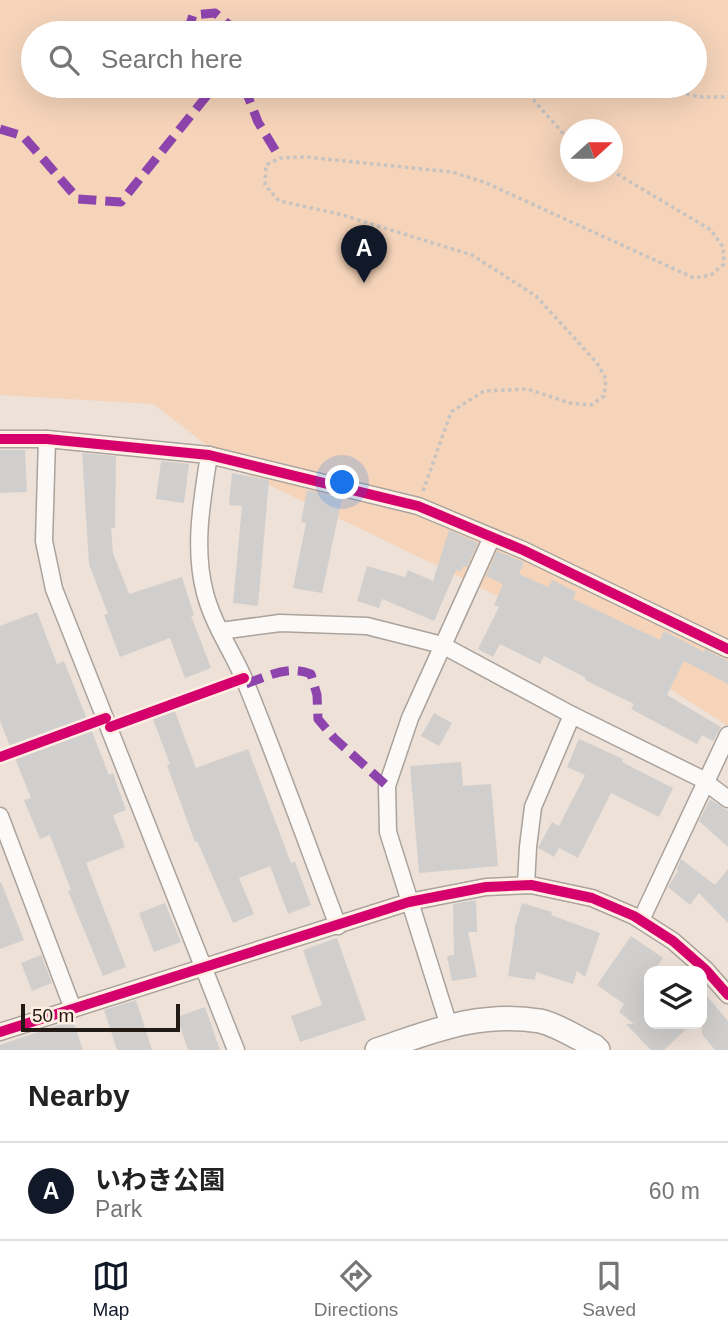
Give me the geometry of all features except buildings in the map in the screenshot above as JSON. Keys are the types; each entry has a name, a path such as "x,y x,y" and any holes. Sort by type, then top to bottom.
{"street":[{"path":"0,439 47,439 209,455 418,506 523,550 728,649"},
{"path":"47,439 44,541 54,589 236,1050"},
{"path":"209,455 202,503 200,553 205,593 220,631 244,678 338,926"},
{"path":"449,1026 388,832 387,786 410,718 492,537"},
{"path":"220,631 281,623 367,626 442,645 572,715 706,782 728,799"},
{"path":"527,885 533,807 572,715"},
{"path":"641,920 728,735"},
{"path":"0,816 73,1009"},
{"path":"0,1031 410,902 486,887 527,885 592,898 641,920 673,941 706,970 728,995"},
{"path":"377,1050 449,1026 490,1017 542,1022 594,1045 598,1050"}],"path":[{"path":"707,97 728,97"},
{"path":"534,98 560,130"},
{"path":"418,506 451,412 484,391 527,388 570,403 591,405 604,396 606,379 597,363 536,296 472,255 339,214 279,201 265,184 266,165 280,158 306,157 452,172 484,182 694,278 711,275 724,264 723,247 711,230 623,178"}],"shaded area":[{"path":"0,0 728,0 728,726 631,664 442,568 240,471 153,404 0,395"}],"marked path":[{"path":"191,21 193,15 215,13 224,21"},
{"path":"0,129 23,136 78,199 121,202 205,98"},
{"path":"249,98 258,122 280,158"},
{"path":"246,684 286,671 311,674 317,695 318,719 334,738 387,786"}],"cycle path":[{"path":"0,439 47,439 209,455 418,506 523,550 728,649"},
{"path":"110,727 244,678"},
{"path":"0,757 106,718"},
{"path":"0,1032 409,902 486,887 531,885 592,898 634,916 673,941 706,970 728,995"}],"place":[{"name":"いわき公園","path":"364,283"}]}
